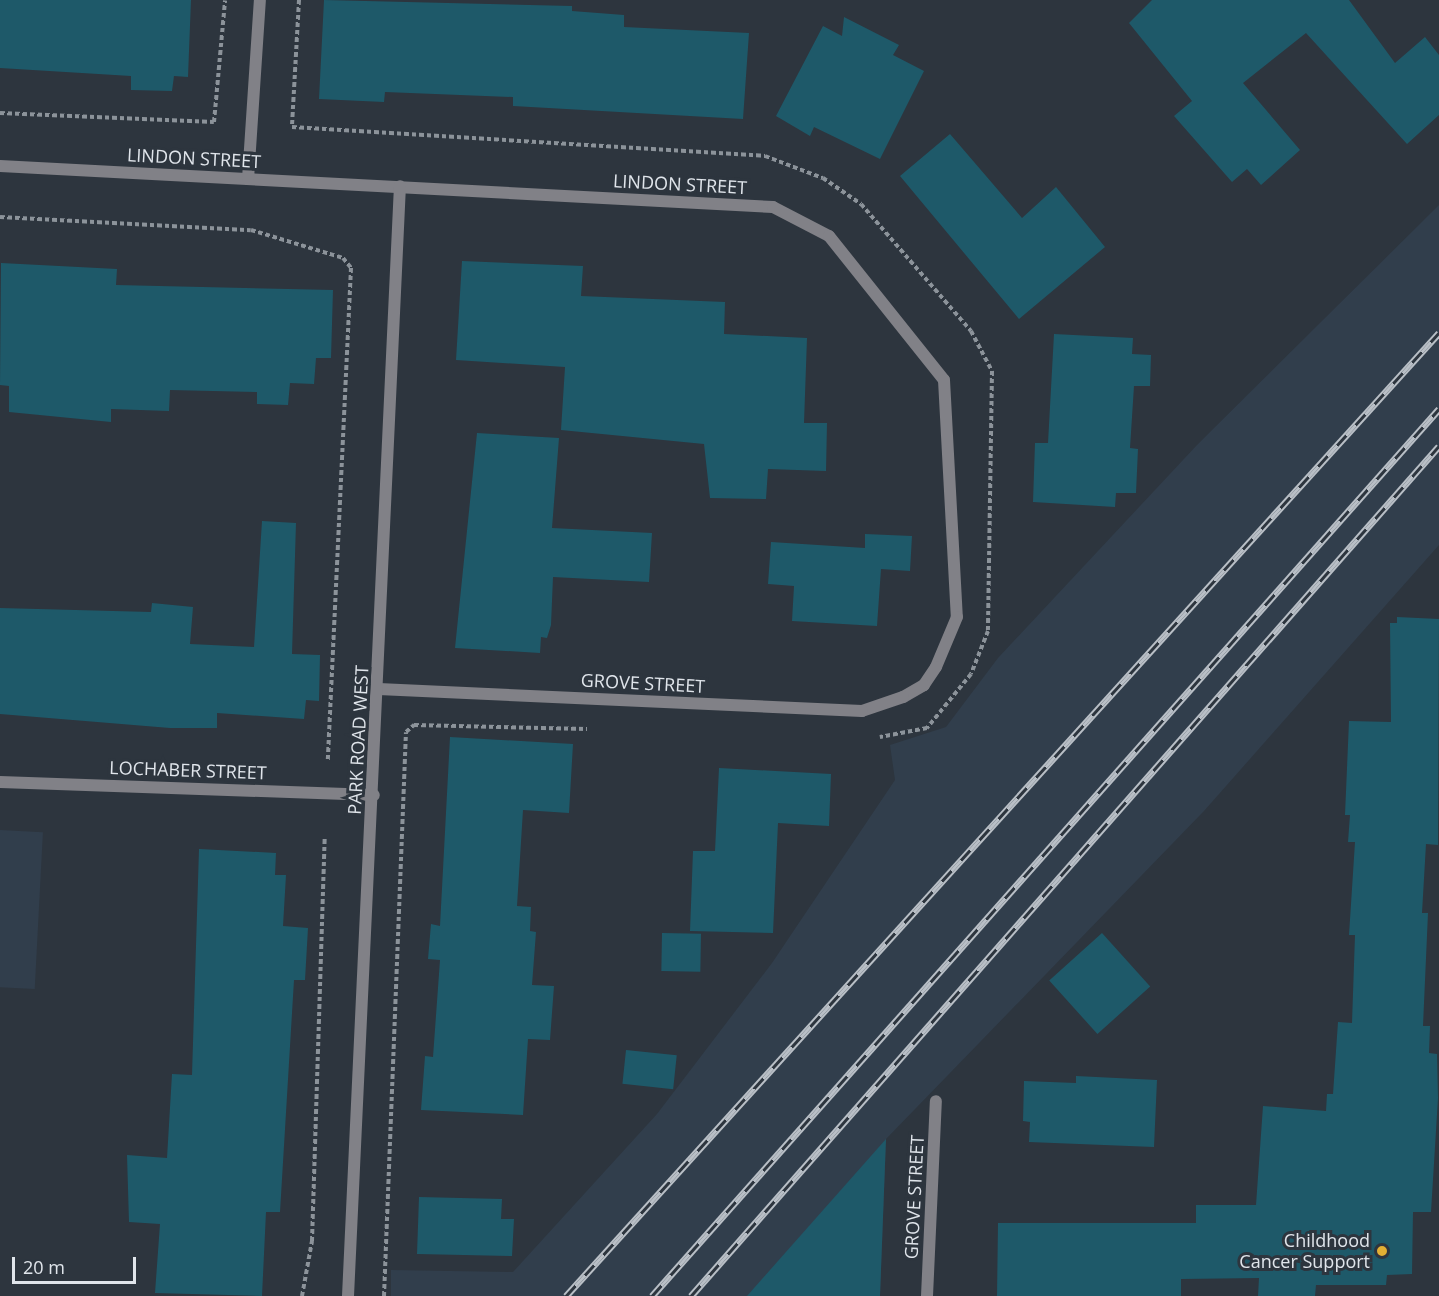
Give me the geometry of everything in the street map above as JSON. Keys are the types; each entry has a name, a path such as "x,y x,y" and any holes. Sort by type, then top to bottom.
{"street":[{"path":"248,179 260,0"},
{"name":"LINDON STREET","path":"0,166 773,207 829,236 944,380 957,617 936,667 924,685 903,698"},
{"name":"PARK ROAD WEST","path":"348,1296 379,689 400,186"},
{"name":"GROVE STREET","path":"379,689 862,711 903,698"},
{"name":"LOCHABER STREET","path":"0,782 374,795"},
{"name":"GROVE STREET","path":"927,1296 936,1101"}],"path":[{"path":"0,113 214,122 225,0"},
{"path":"299,0 292,127 765,156 823,178 861,204 971,331 992,371 988,631 971,674 927,728 871,737"},
{"path":"0,217 251,230 343,258 351,268 328,761"},
{"path":"384,1296 406,732 414,725 601,730"},
{"path":"302,1296 312,1241 325,836"}],"shaded area":[{"path":"1439,205 1439,545 1204,811 886,1139 880,1296 391,1296 391,1270 513,1272 657,1114 772,963 895,780 890,745 946,727 998,658 1197,445"},
{"path":"0,830 43,832 35,989 0,987"}],"building":[{"path":"0,0 191,0 188,77 174,76 172,91 131,90 131,76 0,68"},
{"path":"324,0 572,6 572,11 624,15 624,27 749,33 743,119 513,106 513,97 385,92 384,102 319,99"},
{"path":"1152,0 1349,0 1395,63 1425,37 1439,55 1439,115 1407,144 1306,33 1243,83 1300,150 1261,185 1247,169 1232,182 1174,116 1192,101 1129,23"},
{"path":"844,17 899,45 893,55 924,71 880,159 814,127 810,136 776,116 823,26 842,36"},
{"path":"950,134 1022,218 1056,187 1105,247 1019,319 900,176"},
{"path":"462,261 583,266 581,296 725,302 724,334 807,338 804,423 827,423 826,471 768,469 766,499 710,498 704,444 561,430 565,367 456,360"},
{"path":"1,263 117,269 116,285 333,290 331,358 316,358 314,384 290,383 288,405 257,404 257,392 170,390 169,411 111,409 111,422 9,412 9,386 0,385"},
{"path":"1054,334 1133,338 1132,354 1151,355 1150,386 1134,386 1130,448 1138,449 1136,493 1116,493 1115,507 1033,502 1035,443 1048,443"},
{"path":"477,433 559,438 552,528 652,533 649,582 553,577 551,625 547,638 541,637 540,653 455,648"},
{"path":"262,521 296,523 292,654 320,655 319,701 306,700 304,719 217,713 217,728 170,728 0,714 0,608 151,612 152,603 193,607 190,644 254,647"},
{"path":"865,534 912,536 910,571 881,569 877,626 792,621 794,586 768,584 771,542 865,548"},
{"path":"1397,617 1439,619 1438,845 1426,844 1422,913 1428,913 1423,1026 1430,1026 1429,1053 1437,1054 1438,1098 1431,1212 1413,1212 1412,1274 1387,1275 1386,1285 1316,1285 1315,1296 1258,1296 1259,1278 1181,1279 1181,1296 997,1296 998,1223 1196,1223 1196,1205 1256,1205 1263,1106 1326,1111 1327,1094 1333,1094 1338,1022 1352,1023 1355,935 1349,935 1355,842 1348,842 1350,815 1345,815 1349,721 1391,722 1390,623 1397,623"},
{"path":"450,737 573,744 569,813 523,810 517,906 531,907 530,931 536,932 532,985 554,986 550,1040 528,1039 523,1115 421,1110 425,1056 433,1057 440,960 428,959 431,924 440,926"},
{"path":"719,768 831,774 829,826 778,823 773,933 690,931 693,851 715,851"},
{"path":"199,849 276,853 275,875 286,875 283,926 308,928 305,980 294,980 280,1212 266,1212 262,1296 155,1293 160,1224 129,1222 127,1155 167,1158 172,1074 192,1075"},
{"path":"662,933 701,934 700,972 661,971"},
{"path":"1102,933 1150,987 1097,1034 1049,981"},
{"path":"626,1050 677,1055 673,1089 622,1084"},
{"path":"1076,1076 1157,1080 1154,1147 1029,1142 1030,1122 1023,1121 1024,1081 1076,1083"},
{"path":"886,1139 880,1296 747,1296"},
{"path":"419,1197 502,1199 501,1219 514,1219 512,1256 417,1254"}],"railway":[{"path":"566,1296 1439,333"},
{"path":"652,1296 1439,409"},
{"path":"691,1296 1439,446"}],"place":[{"name":"Childhood Cancer Support","path":"1382,1251"}]}
